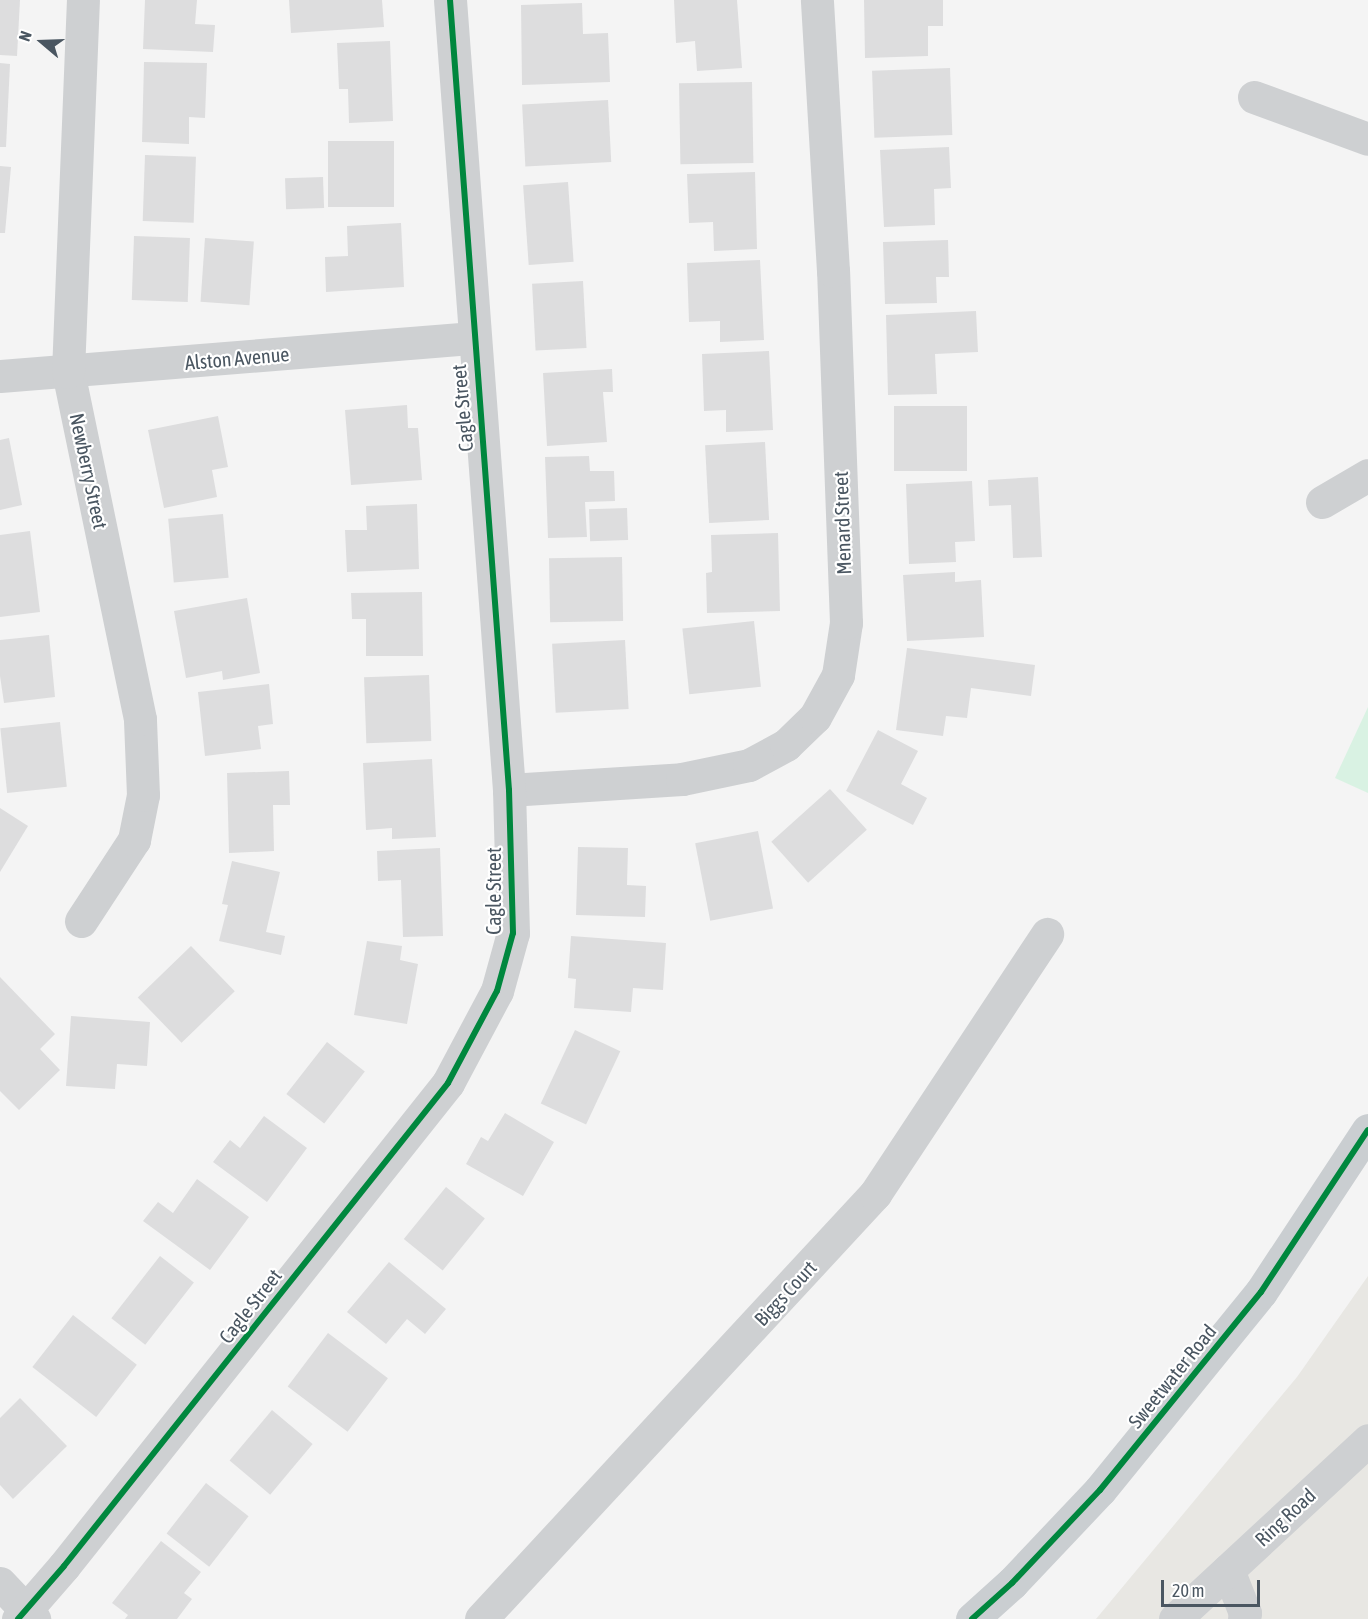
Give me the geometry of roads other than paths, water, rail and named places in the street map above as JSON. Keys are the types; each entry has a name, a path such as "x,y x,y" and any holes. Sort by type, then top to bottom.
{"main road":[{"name":"Sweetwater Road","path":"972,1619 1012,1583 1100,1490 1210,1355 1261,1292 1368,1130"}],"street":[{"name":"Newberry Street","path":"81,921 134,840 143,795 140,719 68,372 83,0"},
{"name":"Cagle Street","path":"26,1616 448,1083 497,991 513,933 509,790 473,338 450,0"},
{"name":"Menard Street","path":"509,790 682,779 749,765 786,744 815,717 838,675 846,622 833,271 817,0"},
{"path":"1254,96 1368,139"},
{"name":"Alston Avenue","path":"0,376 473,338"},
{"path":"1322,502 1368,476"},
{"name":"Biggs Court","path":"481,1619 875,1194 1047,934"},
{"name":"Ring Road","path":"1175,1619 1368,1440"},
{"path":"1228,1570 1245,1613 1244,1619"},
{"path":"0,1583 26,1616"}]}
